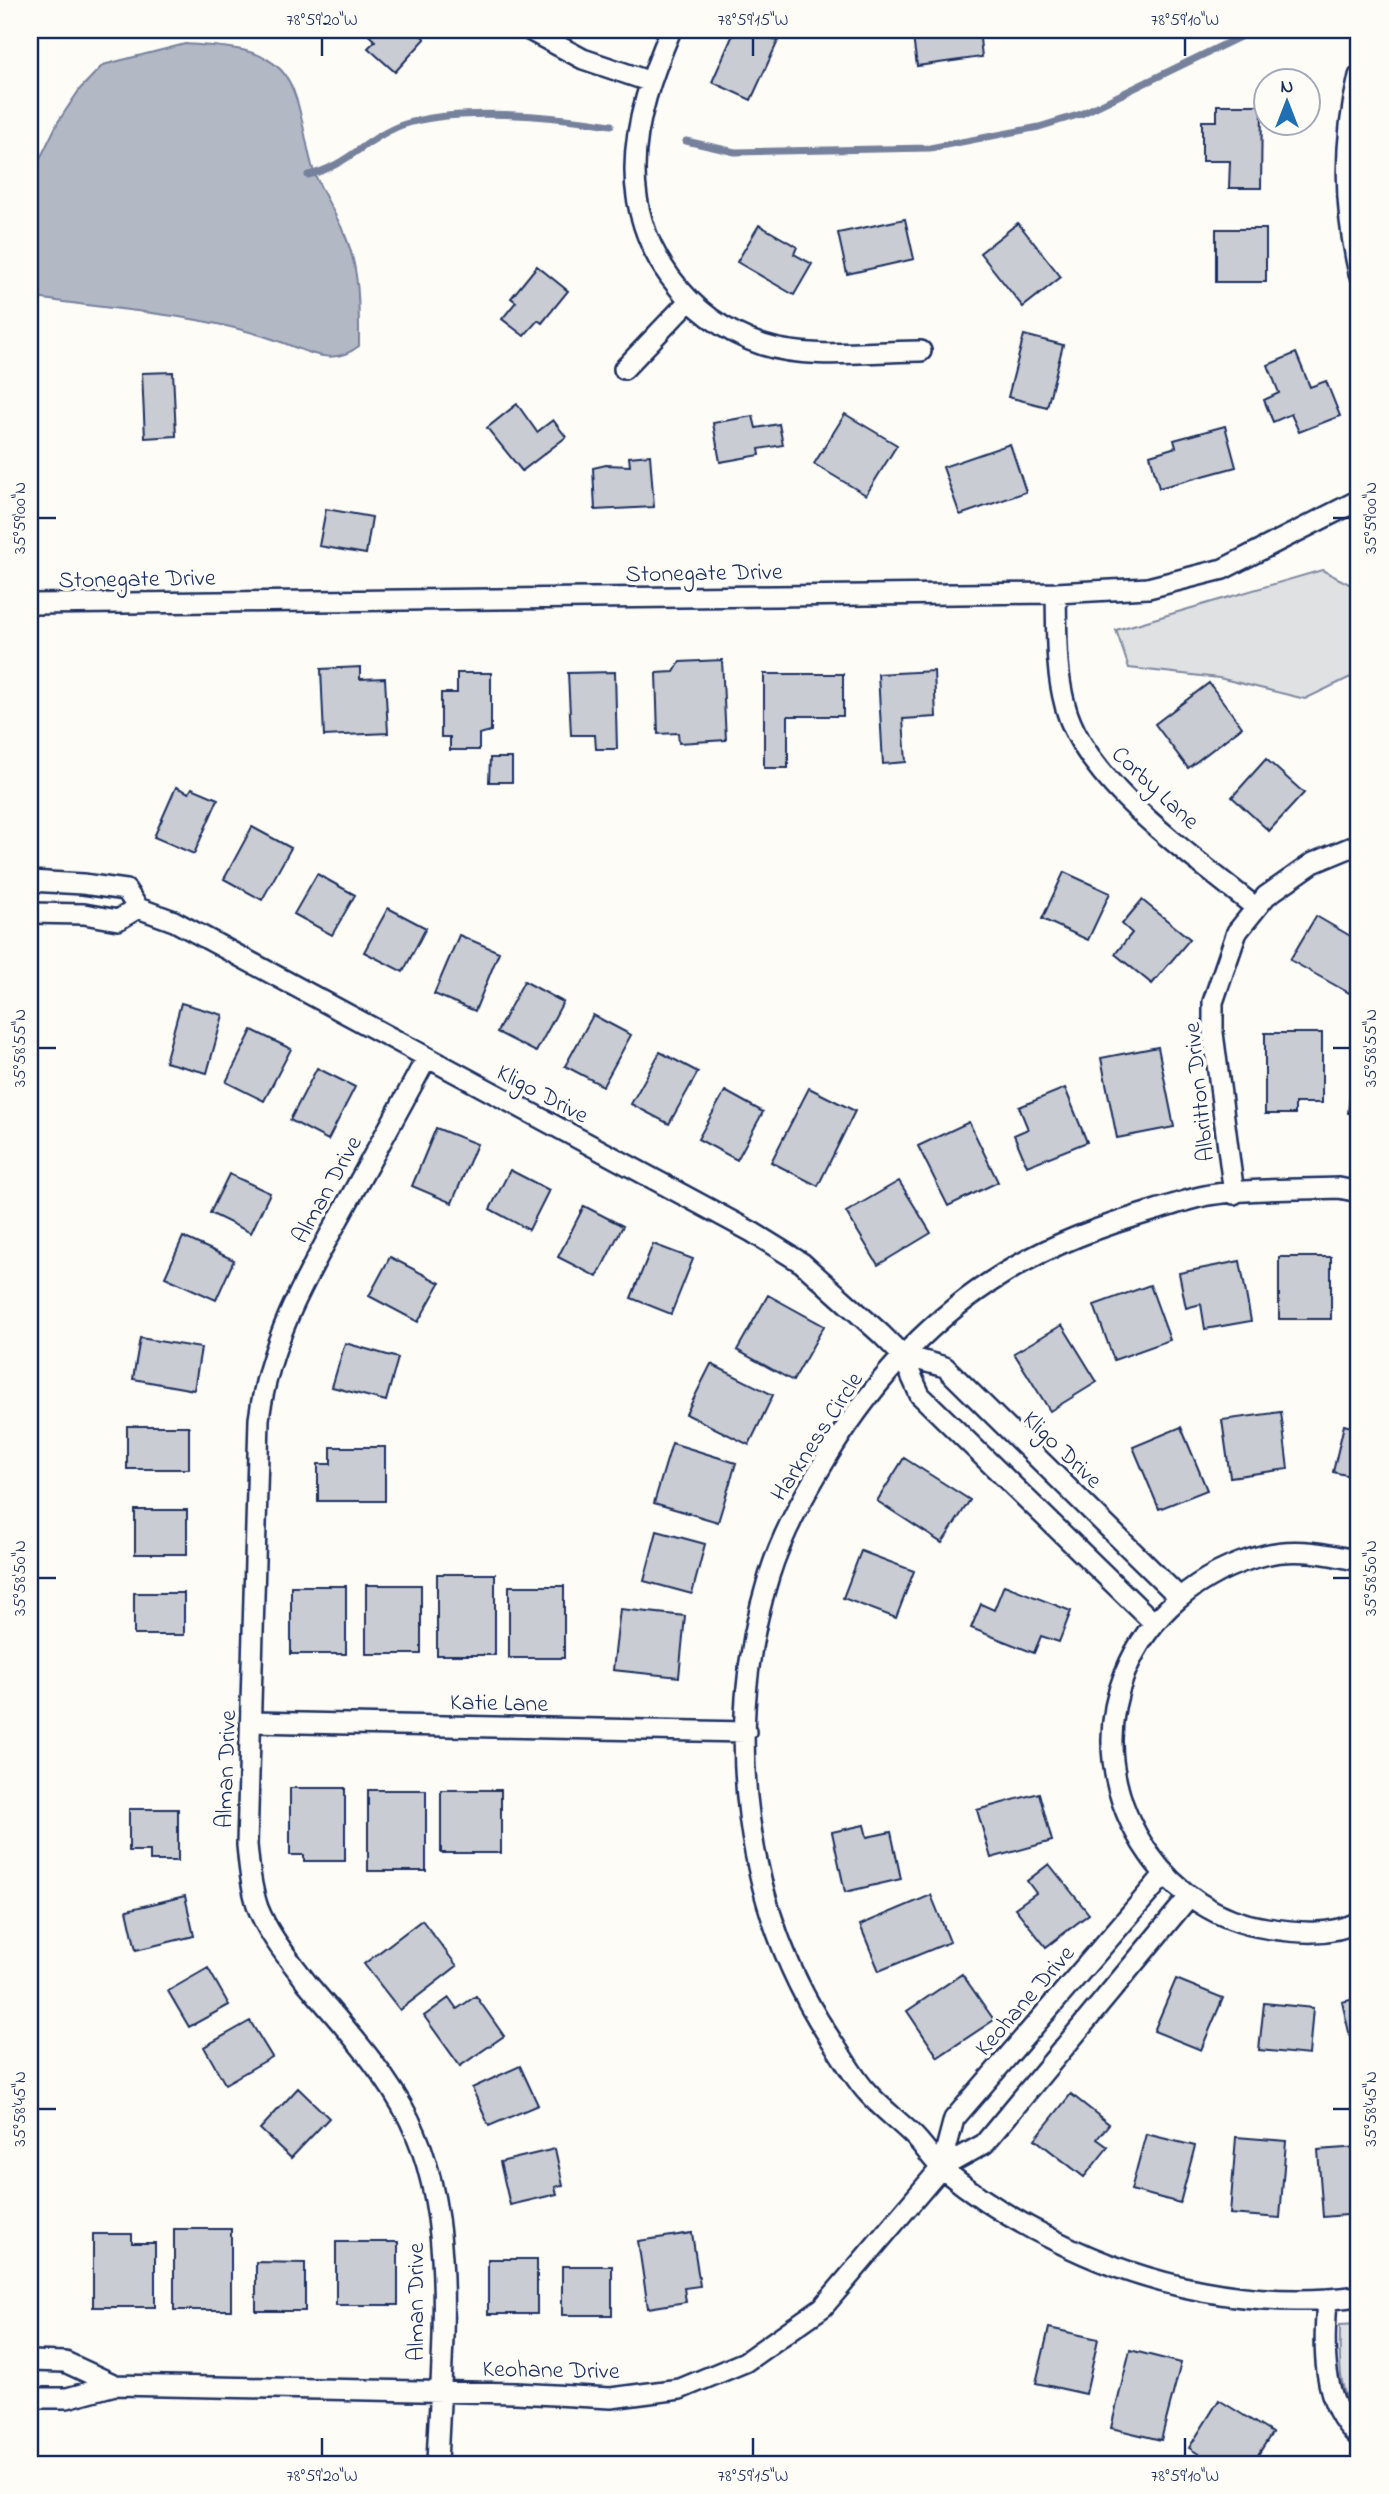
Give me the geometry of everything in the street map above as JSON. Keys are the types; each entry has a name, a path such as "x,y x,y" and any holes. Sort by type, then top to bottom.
{"street":[{"path":"529,30 583,59 651,82"},
{"path":"671,30 651,82 639,128 635,167 637,197 657,256 670,279 689,301 734,333 764,345 796,352 921,351"},
{"path":"1359,76 1348,144 1347,189 1359,273"},
{"path":"624,369 689,301"},
{"name":"Stonegate Drive","path":"30,604 1056,593 1148,587 1223,569 1359,499"},
{"name":"Corby Lane","path":"1056,593 1057,666 1065,707 1085,752 1124,797 1256,908"},
{"name":"Albritton Drive","path":"1234,1194 1213,1033 1213,1002 1237,932 1266,896 1313,863 1359,844"},
{"name":"Kligo Drive","path":"30,881 111,886 126,890 138,908 174,921 426,1059 752,1232 802,1263 902,1355 920,1395 1153,1622"},
{"path":"30,913 84,915 118,920 138,908"},
{"name":"Alman Drive","path":"426,1059 294,1300 273,1351 264,1385 259,1419 247,1845 250,1878 258,1907 270,1934 393,2092 421,2146 434,2187 443,2270 437,2464"},
{"name":"Harkness Circle","path":"1359,1192 1339,1188 1209,1195 1088,1230 1003,1273 959,1305 902,1355 860,1403 796,1508 769,1577 748,1669 744,1778 758,1872 785,1955 816,2019 865,2091 917,2139 941,2168 1011,2218 1091,2259 1161,2282 1228,2295 1327,2299 1359,2297"},
{"name":"Kligo Drive","path":"902,1355 945,1367 1178,1596"},
{"path":"1359,1561 1318,1552 1267,1554 1218,1570 1178,1596 1153,1622 1133,1652 1114,1707 1112,1770 1129,1825 1164,1875 1189,1897 1243,1925 1302,1934 1344,1930 1359,1922"},
{"name":"Katie Lane","path":"252,1721 746,1732"},
{"name":"Keohane Drive","path":"941,2168 954,2119 1164,1875"},
{"name":"Keohane Drive","path":"30,2398 67,2398 114,2385 611,2398 680,2389 745,2362 823,2307 941,2168 984,2144 1189,1897"},
{"path":"1327,2299 1328,2373 1336,2411 1359,2437"},
{"name":"Keohane Drive","path":"30,2361 65,2362 114,2385"}],"shaded area":[{"path":"185,44 224,47 261,56 281,70 294,91 314,172 345,235 354,262 358,289 359,346 351,351 343,355 320,356 262,335 196,320 30,297 30,179 58,122 80,89 103,65"},
{"path":"1322,570 1359,589 1359,673 1305,699 1219,678 1129,668 1116,630"},
{"path":"1359,2324 1359,2420 1346,2398 1343,2386 1340,2325"}],"building":[{"path":"363,30 415,30 425,39 395,72 368,48 375,41"},
{"path":"735,30 754,30 778,41 751,100 712,82"},
{"path":"912,30 979,30 982,57 917,66"},
{"path":"1217,105 1252,105 1252,136 1262,136 1261,188 1229,188 1230,161 1202,161 1202,121 1217,121"},
{"path":"905,219 914,259 847,274 838,233"},
{"path":"1018,223 1061,277 1023,307 980,253"},
{"path":"759,225 797,247 794,254 812,264 794,295 737,262"},
{"path":"1216,229 1266,229 1266,282 1216,282"},
{"path":"537,266 568,291 542,323 538,320 524,336 502,319 516,302 511,298"},
{"path":"1024,335 1063,345 1047,407 1008,397"},
{"path":"1296,353 1310,387 1326,381 1340,416 1299,432 1291,414 1273,422 1264,400 1279,393 1268,365"},
{"path":"173,372 176,436 145,438 142,373"},
{"path":"517,404 537,432 553,420 566,437 522,471 487,428"},
{"path":"845,414 897,445 866,495 814,464"},
{"path":"753,416 756,428 779,424 783,445 759,449 760,455 720,462 713,423"},
{"path":"1225,426 1236,467 1159,488 1150,455 1176,447 1174,440"},
{"path":"1010,444 1026,492 960,515 943,467"},
{"path":"650,455 654,507 595,510 593,468 606,465 630,466 629,457"},
{"path":"326,509 372,517 366,554 319,546"},
{"path":"722,660 726,740 679,743 678,733 658,734 656,673 674,672 680,662"},
{"path":"360,667 360,679 385,678 388,733 324,736 321,669"},
{"path":"934,671 936,717 903,719 906,762 883,764 878,674"},
{"path":"615,672 617,749 596,749 595,735 571,735 568,673"},
{"path":"457,673 491,673 491,731 479,734 479,750 450,750 450,737 441,737 441,693 457,693"},
{"path":"764,674 843,674 843,716 788,716 788,768 764,768"},
{"path":"1209,683 1242,727 1188,768 1155,724"},
{"path":"1359,694 1359,769 1358,769"},
{"path":"490,758 512,758 512,782 489,782"},
{"path":"1266,759 1304,793 1269,831 1232,797"},
{"path":"176,787 189,793 192,788 218,799 194,854 154,837"},
{"path":"252,827 291,848 262,900 224,879"},
{"path":"1064,872 1110,893 1088,940 1042,919"},
{"path":"317,874 355,895 332,935 294,914"},
{"path":"1142,900 1190,939 1152,984 1115,954 1132,933 1122,924"},
{"path":"388,908 426,928 403,972 364,952"},
{"path":"1316,916 1359,941 1359,975 1349,993 1290,960"},
{"path":"459,935 499,952 475,1011 434,994"},
{"path":"524,981 563,1002 536,1052 497,1032"},
{"path":"181,1003 223,1015 207,1073 165,1062"},
{"path":"593,1015 631,1035 603,1086 565,1066"},
{"path":"252,1030 291,1049 264,1101 226,1082"},
{"path":"1265,1033 1322,1033 1322,1103 1295,1103 1295,1114 1265,1114"},
{"path":"1158,1047 1174,1127 1117,1138 1101,1058"},
{"path":"660,1052 698,1072 669,1124 631,1104"},
{"path":"1354,1064 1359,1065 1359,1115 1348,1113"},
{"path":"317,1068 355,1087 328,1140 290,1120"},
{"path":"809,1088 855,1111 818,1186 771,1162"},
{"path":"1065,1088 1087,1142 1027,1166 1014,1135 1028,1129 1019,1107"},
{"path":"725,1091 763,1112 737,1160 698,1139"},
{"path":"969,1122 998,1182 948,1206 918,1146"},
{"path":"436,1128 477,1144 452,1203 412,1186"},
{"path":"510,1170 549,1190 529,1230 490,1209"},
{"path":"229,1174 270,1193 251,1233 210,1213"},
{"path":"899,1181 931,1233 878,1265 846,1212"},
{"path":"584,1206 623,1226 597,1277 558,1257"},
{"path":"183,1237 234,1260 216,1300 165,1277"},
{"path":"653,1244 693,1259 671,1314 631,1298"},
{"path":"390,1257 440,1283 418,1322 369,1296"},
{"path":"1279,1257 1331,1257 1331,1319 1279,1319"},
{"path":"1240,1261 1251,1321 1205,1329 1201,1304 1186,1308 1179,1273"},
{"path":"1150,1285 1170,1340 1114,1360 1094,1305"},
{"path":"768,1295 824,1326 793,1381 737,1350"},
{"path":"1062,1325 1097,1382 1050,1411 1014,1353"},
{"path":"140,1338 201,1348 194,1390 133,1379"},
{"path":"345,1343 398,1358 386,1401 332,1387"},
{"path":"711,1364 773,1395 749,1445 686,1414"},
{"path":"1281,1412 1288,1469 1230,1477 1222,1420"},
{"path":"1344,1425 1359,1429 1359,1478 1333,1472"},
{"path":"127,1426 189,1426 189,1469 127,1469"},
{"path":"1181,1427 1207,1490 1159,1509 1133,1447"},
{"path":"672,1443 736,1463 718,1522 654,1503"},
{"path":"331,1447 385,1447 385,1501 318,1501 318,1464 331,1464"},
{"path":"904,1458 970,1500 942,1543 877,1501"},
{"path":"135,1510 187,1510 187,1554 135,1554"},
{"path":"657,1531 705,1544 692,1594 644,1581"},
{"path":"861,1551 914,1571 896,1618 843,1598"},
{"path":"437,1574 495,1574 495,1655 437,1655"},
{"path":"366,1585 421,1585 421,1654 366,1654"},
{"path":"1004,1585 1071,1611 1059,1642 1041,1636 1034,1653 971,1628 981,1604 994,1610"},
{"path":"291,1586 346,1586 346,1654 291,1654"},
{"path":"509,1586 564,1586 564,1658 509,1658"},
{"path":"134,1593 184,1593 184,1635 134,1635"},
{"path":"620,1609 685,1616 679,1677 613,1670"},
{"path":"290,1788 345,1788 345,1861 304,1861 304,1855 290,1855"},
{"path":"368,1790 426,1790 426,1871 368,1871"},
{"path":"441,1790 501,1790 501,1853 441,1853"},
{"path":"1039,1793 1052,1841 991,1858 977,1810"},
{"path":"129,1809 178,1809 178,1861 150,1861 150,1851 129,1851"},
{"path":"864,1825 867,1837 891,1832 901,1879 845,1892 832,1832"},
{"path":"1049,1864 1089,1914 1046,1947 1015,1908 1036,1893 1027,1881"},
{"path":"931,1895 950,1942 879,1971 860,1925"},
{"path":"185,1896 194,1936 136,1950 127,1910"},
{"path":"422,1920 457,1966 400,2010 364,1964"},
{"path":"208,1968 229,2005 189,2027 168,1991"},
{"path":"962,1974 994,2020 938,2057 907,2011"},
{"path":"1176,1979 1223,1998 1201,2050 1154,2031"},
{"path":"476,1996 504,2036 460,2066 424,2016 449,1998 457,2009"},
{"path":"1359,1998 1359,2058 1355,2058 1342,2002"},
{"path":"1264,2003 1313,2008 1309,2055 1259,2050"},
{"path":"250,2021 272,2057 225,2084 204,2047"},
{"path":"520,2066 538,2105 489,2126 472,2088"},
{"path":"298,2088 329,2118 291,2158 260,2129"},
{"path":"1071,2094 1109,2124 1097,2139 1108,2147 1084,2177 1035,2139"},
{"path":"1146,2134 1195,2146 1180,2203 1131,2190"},
{"path":"1236,2137 1286,2141 1280,2218 1230,2214"},
{"path":"1359,2147 1359,2214 1323,2217 1318,2150"},
{"path":"555,2149 563,2185 555,2187 557,2194 510,2205 500,2162"},
{"path":"174,2229 231,2229 231,2310 174,2310"},
{"path":"692,2233 700,2286 684,2288 686,2302 648,2308 638,2241"},
{"path":"93,2234 132,2234 132,2243 155,2243 155,2307 93,2307"},
{"path":"336,2242 398,2242 398,2305 336,2305"},
{"path":"488,2259 537,2259 537,2314 488,2314"},
{"path":"256,2262 305,2263 305,2311 256,2311"},
{"path":"562,2266 612,2266 612,2315 562,2315"},
{"path":"1049,2328 1098,2339 1086,2394 1036,2383"},
{"path":"1130,2350 1181,2363 1161,2440 1111,2428"},
{"path":"1219,2400 1272,2433 1254,2461 1245,2455 1239,2464 1215,2464 1189,2448"},
{"path":"396,2462 396,2464 338,2464"}],"waterway":[{"path":"686,141 735,152 930,148 1039,127 1081,114 1254,30"},
{"path":"308,175 333,166 390,130 424,119 505,114 611,125"}]}
